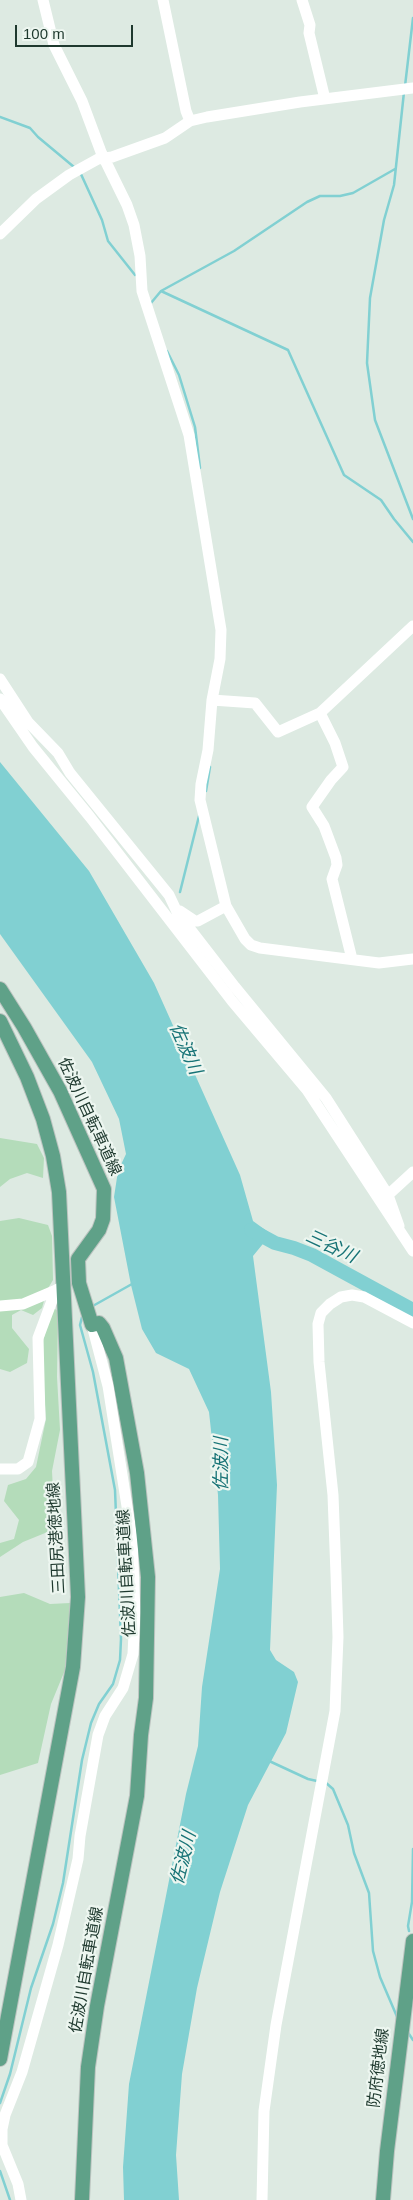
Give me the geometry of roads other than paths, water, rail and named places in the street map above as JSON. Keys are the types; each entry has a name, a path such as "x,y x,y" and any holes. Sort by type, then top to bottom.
{"main road":[{"name":"佐波川自転車道線","path":"0,989 24,1026 60,1091 104,1189 103,1219 99,1230 78,1259 79,1283 91,1322 99,1323 103,1328 116,1358 126,1405 144,1531 148,1577 149,1635 146,1698 136,1796 97,2006 88,2067 82,2200"},
{"name":"三田尻港徳地線","path":"0,1020 28,1077 53,1156 61,1218 59,1289 63,1304 78,1598 78,1625 64,1721 0,2059"},
{"name":"防府徳地線","path":"383,2200 387,2151 413,1941"}],"street":[{"path":"43,0 54,45 82,101 104,158 128,205 140,256 142,291 190,435 220,630 220,659 215,701 201,784 202,805 226,906 241,933 251,945 260,948 379,963 413,959"},
{"path":"163,0 186,111 190,122"},
{"path":"302,0 310,25 309,34 325,100"},
{"path":"0,234 52,186 98,159 165,138 190,122 207,117 413,88"},
{"path":"215,701 235,700 255,703 278,732 320,713 413,626"},
{"path":"0,678 28,722 58,752 70,773 168,895 177,912 235,987 326,1098 388,1195 398,1218 400,1226 398,1230"},
{"path":"0,698 24,734 139,879 232,1001 307,1090 413,1251"},
{"path":"320,713 343,767 331,780 312,807 324,826 336,858 337,865 332,879 352,959"},
{"path":"42,736 55,767 54,772"},
{"path":"139,879 142,878 194,921 198,921 226,906"},
{"path":"388,1195 413,1172"},
{"path":"0,1306 23,1304 59,1289"},
{"path":"0,1469 18,1469 28,1462 40,1419 38,1338 59,1289"},
{"path":"262,2200 263,2128 276,2025 335,1711 338,1637 333,1495 319,1362 318,1324 322,1314 330,1304 342,1297 352,1295 372,1300 413,1323"},
{"path":"63,1304 84,1298"},
{"path":"21,2200 18,2184 6,2159 2,2145 2,2129 5,2115 22,2072 58,1945 78,1859 80,1836 98,1735 105,1716 123,1688 133,1654 136,1613 130,1529 108,1386 91,1322"}],"water":[{"name":"佐波川","path":"0,762 89,871 154,983 240,1175 253,1221 271,1234 253,1256 271,1392 277,1485 270,1650 276,1660 294,1672 298,1682 286,1733 248,1805 220,1892 197,1988 182,2074 176,2155 179,2200 124,2200 123,2167 129,2084 186,1794 198,1746 202,1687 220,1569 218,1495 209,1412 189,1369 156,1353 142,1329 131,1285 114,1197 118,1171 126,1154 119,1119 92,1062 0,934"}],"waterway":[{"path":"405,86 413,18"},
{"path":"404,92 394,185 384,220 370,298 367,363 375,420 413,519"},
{"path":"0,117 30,128 74,167"},
{"path":"151,303 161,291 234,251 307,202 320,196 340,196 353,193 395,169"},
{"path":"80,172 102,220 108,241 135,275"},
{"path":"161,291 288,350 344,475 381,500 413,542"},
{"path":"167,351 179,375 195,427 200,468"},
{"path":"206,791 210,767"},
{"path":"180,892 199,816"},
{"name":"三谷川","path":"251,1230 275,1243 312,1255 413,1310"},
{"path":"91,1307 132,1284"},
{"path":"0,2103 10,2074 31,1988 53,1924 63,1883 82,1760 91,1723 99,1704 113,1684 120,1660 121,1639 115,1490 93,1372 80,1325 83,1313"},
{"path":"267,1760 308,1779 317,1781"},
{"path":"325,1782 333,1789 348,1825 354,1853 369,1893 373,1951 380,1977 398,2019"},
{"path":"409,1931 408,1926 412,1902 413,1849"},
{"path":"407,2031 413,2040"},
{"path":"0,2171 10,2200"}]}
